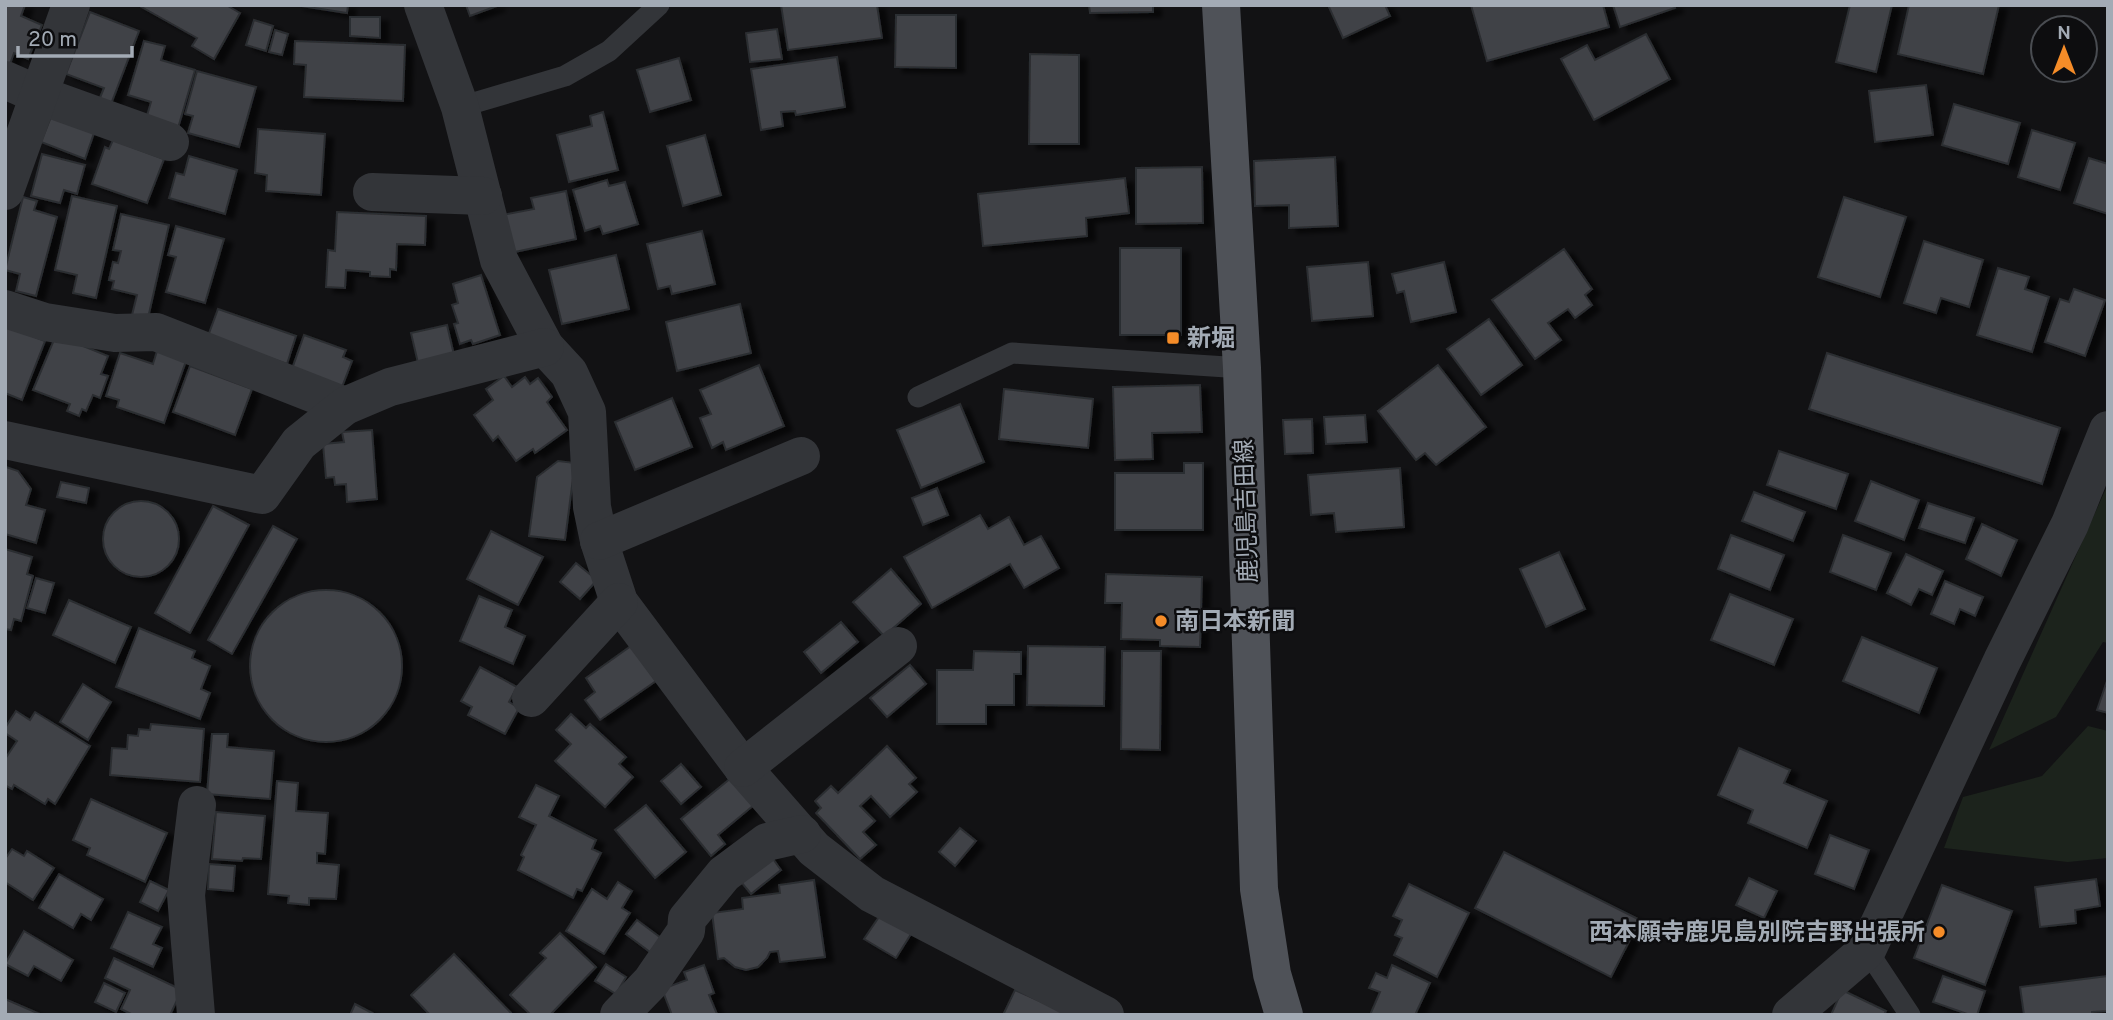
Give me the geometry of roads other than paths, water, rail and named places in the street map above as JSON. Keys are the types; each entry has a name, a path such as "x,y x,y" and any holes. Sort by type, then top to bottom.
{"main road":[{"name":"鹿児島吉田線","path":"1221,5 1242,368 1259,889 1272,974 1284,1015"}],"street":[{"path":"5,191 22,88 71,5"},
{"path":"424,5 460,107 499,260 545,347 569,373 587,412 592,507 599,541 619,602 743,768 814,849 872,894 1105,1015"},
{"path":"22,88 170,142"},
{"path":"372,192 482,196"},
{"path":"5,309 45,322 116,333 156,332 345,406"},
{"path":"5,440 261,495 299,443 345,406 390,387 545,347"},
{"path":"1791,1015 1867,950 2070,524 2108,430"},
{"path":"599,541 801,456"},
{"path":"531,698 619,602"},
{"path":"743,768 898,646"},
{"path":"196,1015 186,895 197,805"},
{"path":"619,1015 651,982 686,931 687,919 724,874 766,842 802,834"}],"lane":[{"path":"460,107 565,76 608,51 659,5"},
{"path":"918,397 1012,353 1242,368"},
{"path":"1867,950 1910,1015"}],"place":[{"name":"新堀","path":"1173,338"},
{"name":"南日本新聞","path":"1161,621"},
{"name":"西本願寺鹿児島別院吉野出張所","path":"1939,932"}]}
